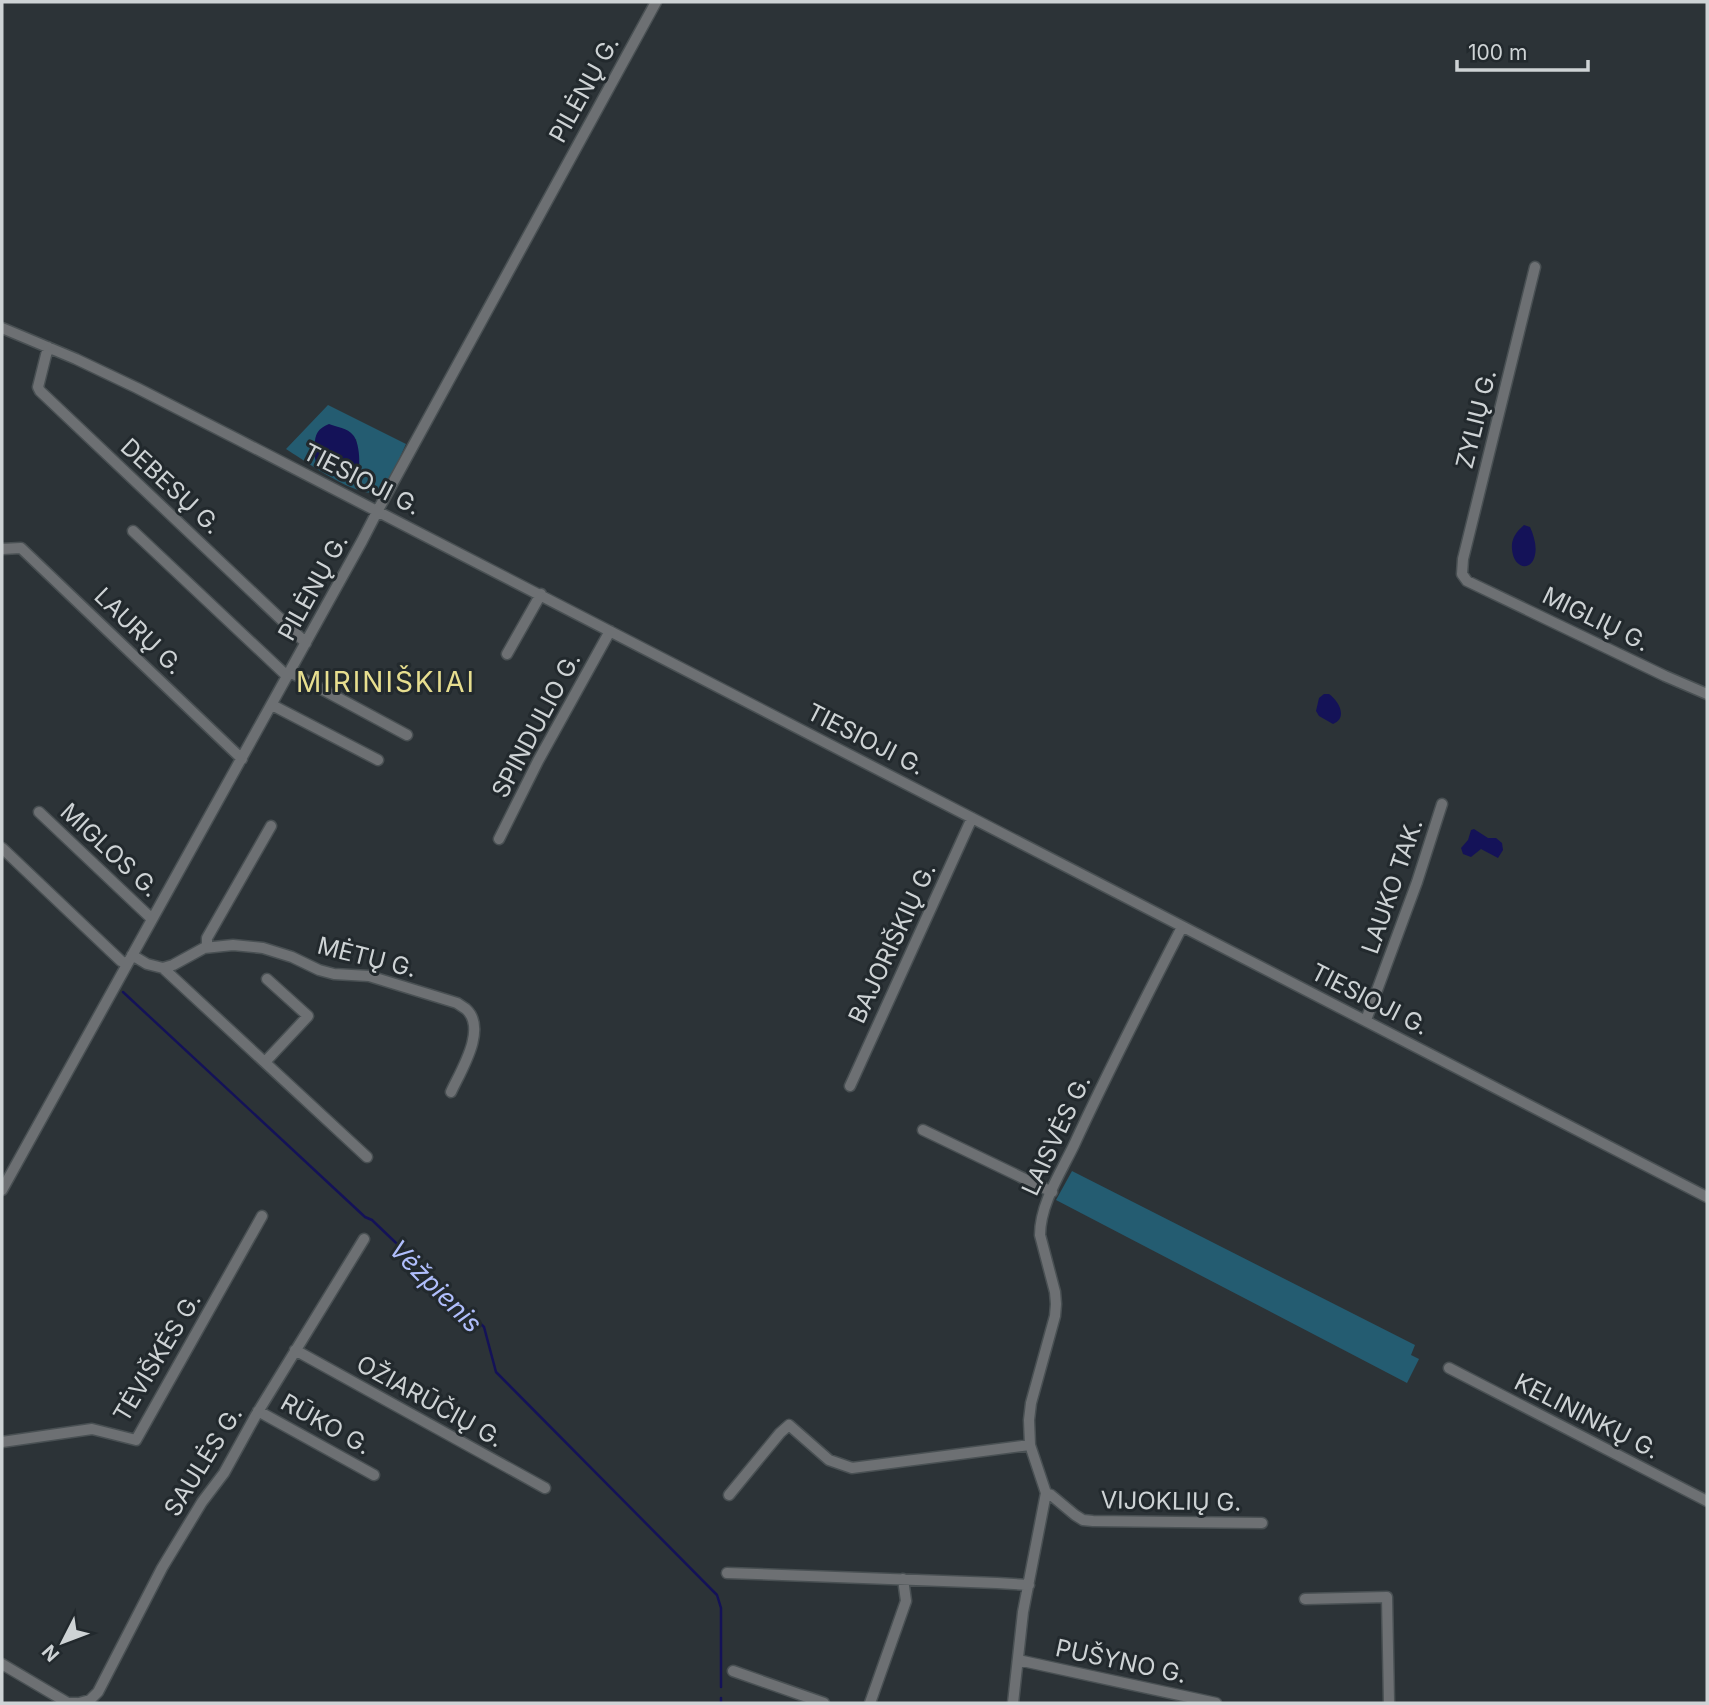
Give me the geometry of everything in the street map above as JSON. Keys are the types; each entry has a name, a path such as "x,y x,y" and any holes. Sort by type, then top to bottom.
{"street":[{"name":"PILĖNŲ G.","path":"2,1190 272,705 656,2"},
{"name":"ZYLIŲ G.","path":"1468,581 1462,574 1463,559 1535,267"},
{"name":"TIESIOJI G.","path":"2,328 137,387 1707,1197"},
{"name":"DEBESŲ G.","path":"48,347 38,387 40,391 306,643"},
{"path":"132,531 289,674 407,735"},
{"name":"LAURŲ G.","path":"2,549 22,548 242,759"},
{"name":"MIGLIŲ G.","path":"1468,581 1664,676 1707,694"},
{"path":"508,654 541,594"},
{"name":"SPINDULIO G.","path":"499,839 538,761 610,631"},
{"path":"272,705 377,760"},
{"name":"LAUKO TAK.","path":"1366,1020 1417,882 1442,804"},
{"name":"MIGLOS G.","path":"39,812 152,919"},
{"name":"BAJORIŠKIŲ G.","path":"850,1086 972,818"},
{"path":"207,947 207,939 271,826"},
{"path":"2,848 121,961 130,960 163,968 367,1157"},
{"name":"LAISVĖS G.","path":"1013,1703 1023,1612 1046,1493 1030,1445 1029,1420 1056,1304 1040,1226 1052,1192 1108,1072 1182,927"},
{"name":"MĖTŲ G.","path":"163,968 207,947 233,945 263,948 334,974 369,975 457,1003 467,1010 475,1033 470,1052 451,1092"},
{"path":"265,1062 308,1016 267,979"},
{"path":"923,1130 1052,1192"},
{"name":"TĖVIŠKĖS G.","path":"2,1443 92,1429 136,1440 262,1216"},
{"name":"SAULĖS G.","path":"2,1664 68,1703 90,1700 97,1692 162,1568 202,1502 224,1473 258,1411 364,1239"},
{"name":"OŽIARŪČIŲ G.","path":"295,1350 545,1488"},
{"name":"KELININKŲ G.","path":"1448,1368 1707,1501"},
{"name":"RŪKO G.","path":"258,1411 374,1475"},
{"path":"729,1495 789,1425 829,1460 852,1468 1030,1445"},
{"name":"VIJOKLIŲ G.","path":"1046,1493 1051,1494 1083,1520 1262,1523"},
{"path":"727,1573 1029,1585"},
{"path":"870,1703 906,1601 903,1579"},
{"path":"1305,1599 1387,1597 1389,1703"},
{"name":"PUŠYNO G.","path":"1018,1660 1216,1703"},
{"path":"733,1671 824,1703"}],"shaded area":[{"path":"328,405 406,444 387,483 379,491 371,493 332,478 286,449","holes":["356,439 360,469 357,474 341,479 318,465"]},
{"path":"329,424 348,431 355,439 359,451 359,466 352,480 334,476 316,462 316,437 321,428"},
{"path":"1524,525 1530,527 1536,548 1533,561 1522,566 1515,560 1512,542"},
{"path":"1329,694 1339,705 1340,718 1333,724 1319,716 1316,711 1319,698"},
{"path":"1474,829 1502,843 1503,850 1498,858 1481,849 1471,857 1463,854 1461,848"},
{"path":"1072,1171 1415,1345 1411,1355 1419,1359 1407,1383 1056,1200"}],"waterway":[{"name":"Vėžpienis","path":"123,992 365,1217 372,1220 484,1327 496,1372 717,1595 721,1608 721,1687"},
{"name":"Vėžpienis","path":"721,1698 721,1703"}],"district":[{"name":"MIRINIŠKIAI","path":"386,682"}]}
